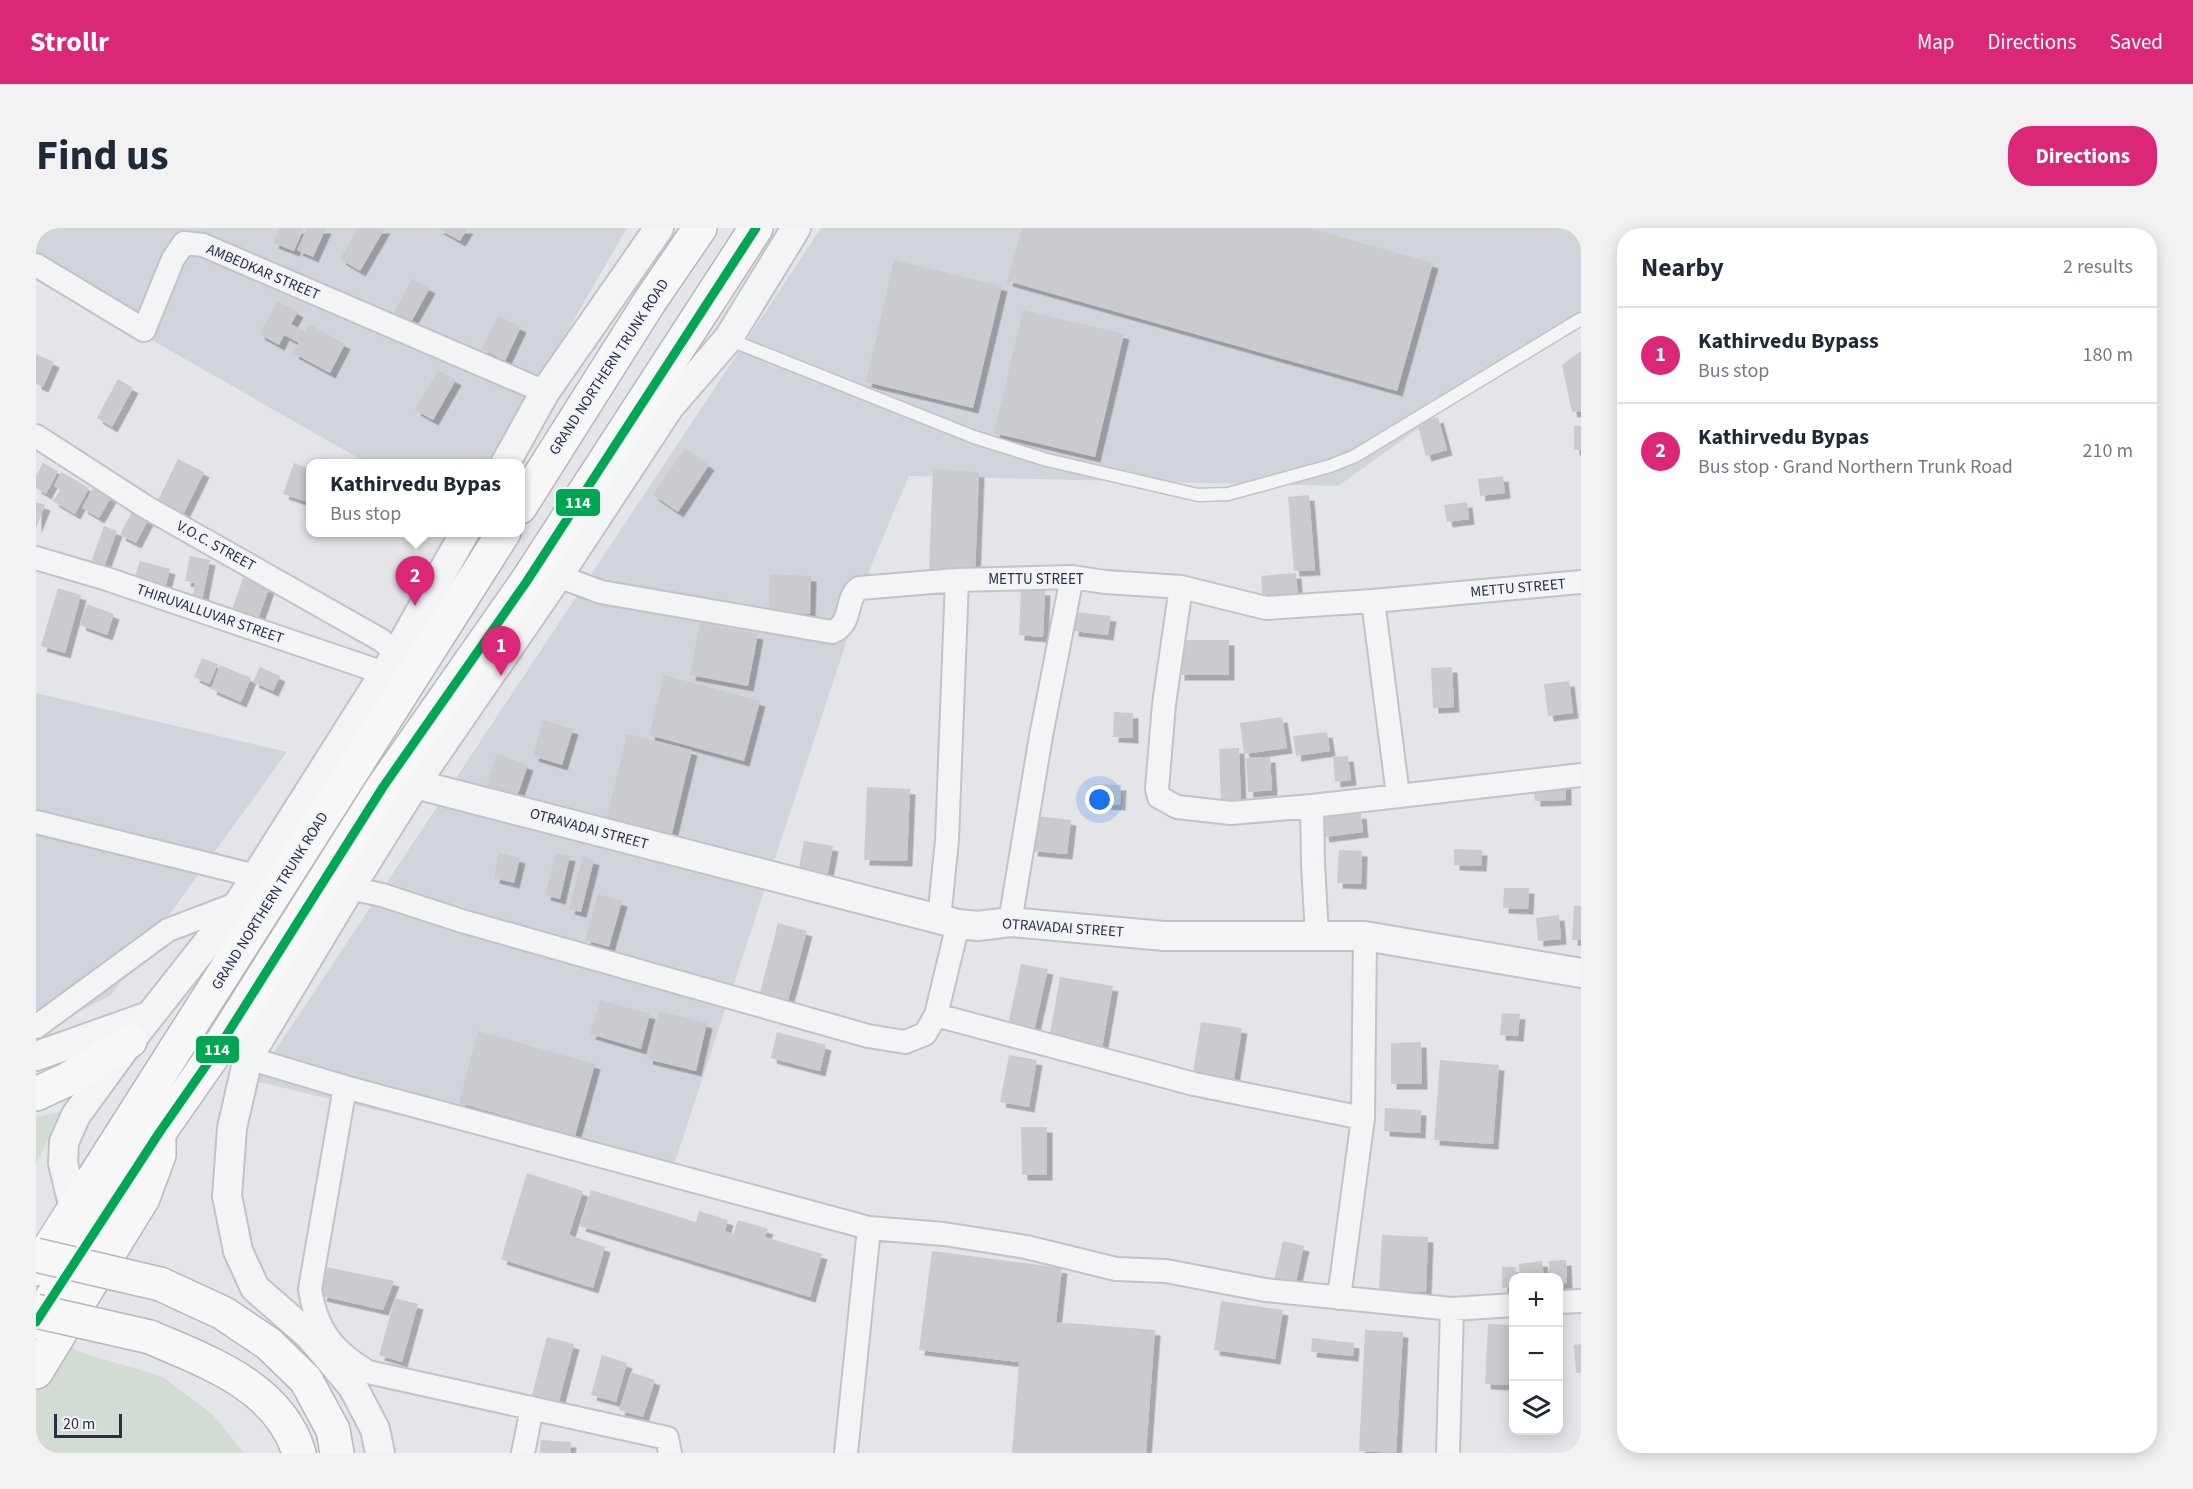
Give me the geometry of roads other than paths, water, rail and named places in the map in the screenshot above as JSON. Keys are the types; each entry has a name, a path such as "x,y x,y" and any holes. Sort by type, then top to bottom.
{"main road":[{"name":"GRAND NORTHERN TRUNK ROAD","path":"525,499 650,301 700,228"},
{"path":"36,1322 159,1133 233,1053 383,787 542,578 756,228"},
{"name":"GRAND NORTHERN TRUNK ROAD","path":"36,1269 501,537"},
{"path":"36,1094 66,1080 140,1028"},
{"path":"36,1372 143,1198 157,1162 159,1133"},
{"path":"36,1255 160,1284 223,1313 269,1344 306,1380 333,1430 337,1453"},
{"path":"36,1311 150,1337 222,1369 242,1381 274,1409 288,1428 299,1453"}],"street":[{"path":"507,459 545,392 659,228"},
{"path":"380,1453 375,1429 354,1387 309,1335 255,1288 238,1251 227,1196 232,1128 233,1053 350,888 542,578 670,406 728,339 796,228"},
{"name":"AMBEDKAR STREET","path":"36,265 144,330 183,243 203,245 545,392"},
{"name":"V.O.C. STREET","path":"36,436 146,507 381,640 390,663"},
{"path":"74,1209 63,1162 64,1142 76,1115 140,1028 239,903 390,663 462,537"},
{"name":"THIRUVALLUVAR STREET","path":"36,558 390,663"},
{"path":"1010,922 1041,736 1072,577"},
{"name":"METTU STREET","path":"542,578 601,592 832,632 844,624 854,592 859,588 957,580 1072,577 1105,582 1181,587 1266,608 1581,582"},
{"path":"350,888 382,895 473,924 868,1036 905,1042 925,1034 936,1016 948,921 947,840 957,580"},
{"path":"1181,587 1164,704 1157,789 1159,797 1177,807 1231,813 1581,775"},
{"path":"1372,601 1398,795"},
{"name":"OTRAVADAI STREET","path":"416,784 978,927 1010,922 1164,936 1365,936 1581,973"},
{"path":"1312,806 1317,936"},
{"path":"36,822 256,876"},
{"path":"36,1027 168,930 239,903"},
{"path":"1339,1298 1363,1118 1365,936"},
{"path":"936,1016 1194,1084 1363,1118"},
{"path":"36,1056 140,1028"},
{"path":"233,1053 345,1087 869,1228 944,1234 1026,1247 1116,1269 1166,1270 1265,1290 1452,1309 1509,1305"},
{"path":"345,1087 310,1289 313,1306 326,1338 348,1360 368,1372 667,1438 670,1453"},
{"path":"846,1453 869,1228"},
{"path":"1563,1302 1581,1301"},
{"path":"1449,1453 1452,1309"},
{"path":"523,1453 532,1408"}],"lane":[{"path":"728,339 974,437 1047,460 1198,495 1228,494 1330,466 1354,456 1581,319"}],"place":[{"name":"Kathirvedu Bypas","path":"415,606"},
{"name":"Kathirvedu Bypass","path":"501,676"}]}
